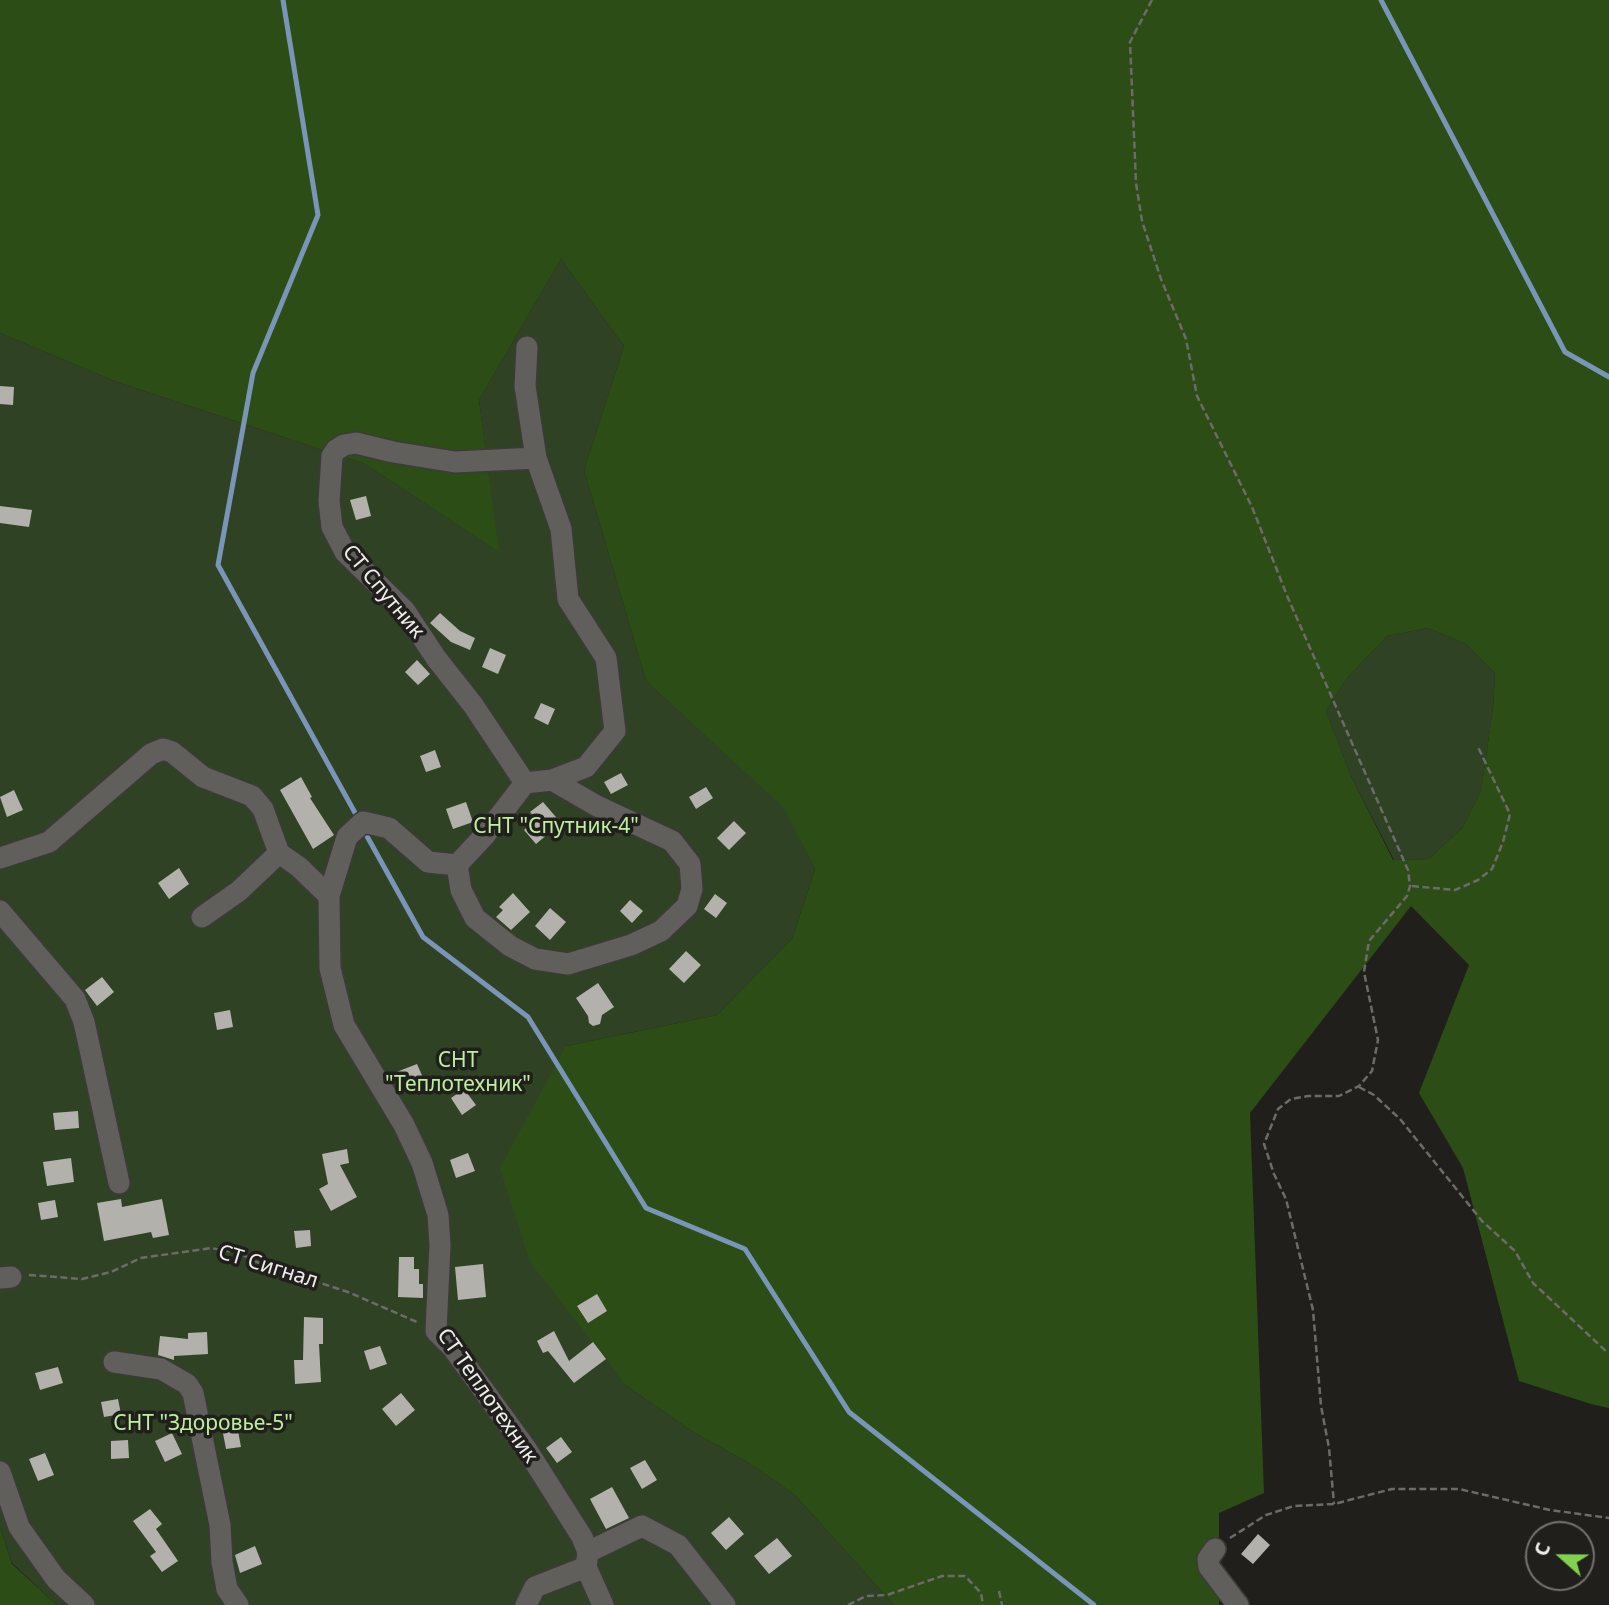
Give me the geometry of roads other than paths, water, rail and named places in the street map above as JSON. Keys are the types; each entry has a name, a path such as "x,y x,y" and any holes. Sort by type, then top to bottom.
{"street":[{"path":"527,347 524,386 536,458 561,529 568,599 606,658 615,731 586,767 552,780 525,783 485,835 457,865 461,890 475,918 510,946 535,958 568,964 631,945 661,931 687,906 692,889 690,864 671,841 597,806 552,780"},
{"name":"СТ Спутник","path":"525,783 405,611 345,552 331,527 329,501 332,456 344,445 356,443 393,452 455,461 536,458"},
{"path":"0,858 49,842 151,754 163,749 172,752 204,777 252,796 263,809 279,853 299,867 329,896"},
{"name":"СТ Теплотехник","path":"457,865 428,862 389,828 362,822 347,837 329,896 330,968 344,1025 404,1125 422,1163 438,1215 440,1245 436,1331 453,1348 527,1450 583,1538 587,1559 603,1605"},
{"path":"201,917 239,891 279,853"},
{"path":"0,911 75,999 84,1022 119,1183"},
{"path":"114,1362 160,1369 187,1384 193,1393 220,1525 227,1589 238,1605"},
{"path":"0,1472 19,1527 56,1580 84,1605"},
{"path":"526,1605 535,1587 642,1526 678,1545 725,1605"},
{"path":"1215,1549 1208,1559 1209,1567 1238,1605"}],"waterway":[{"path":"283,0 318,215 253,373 218,565 359,820"},
{"path":"1381,0 1565,352 1609,377"},
{"path":"363,829 423,937 528,1017 646,1208 745,1249 849,1412 1094,1605"}],"park label":[{"name":"СНТ \"Спутник-4\"","path":"556,827"},
{"name":"СНТ \"Теплотехник\"","path":"458,1073"},
{"name":"СНТ \"Здоровье-5\"","path":"203,1424"}]}
